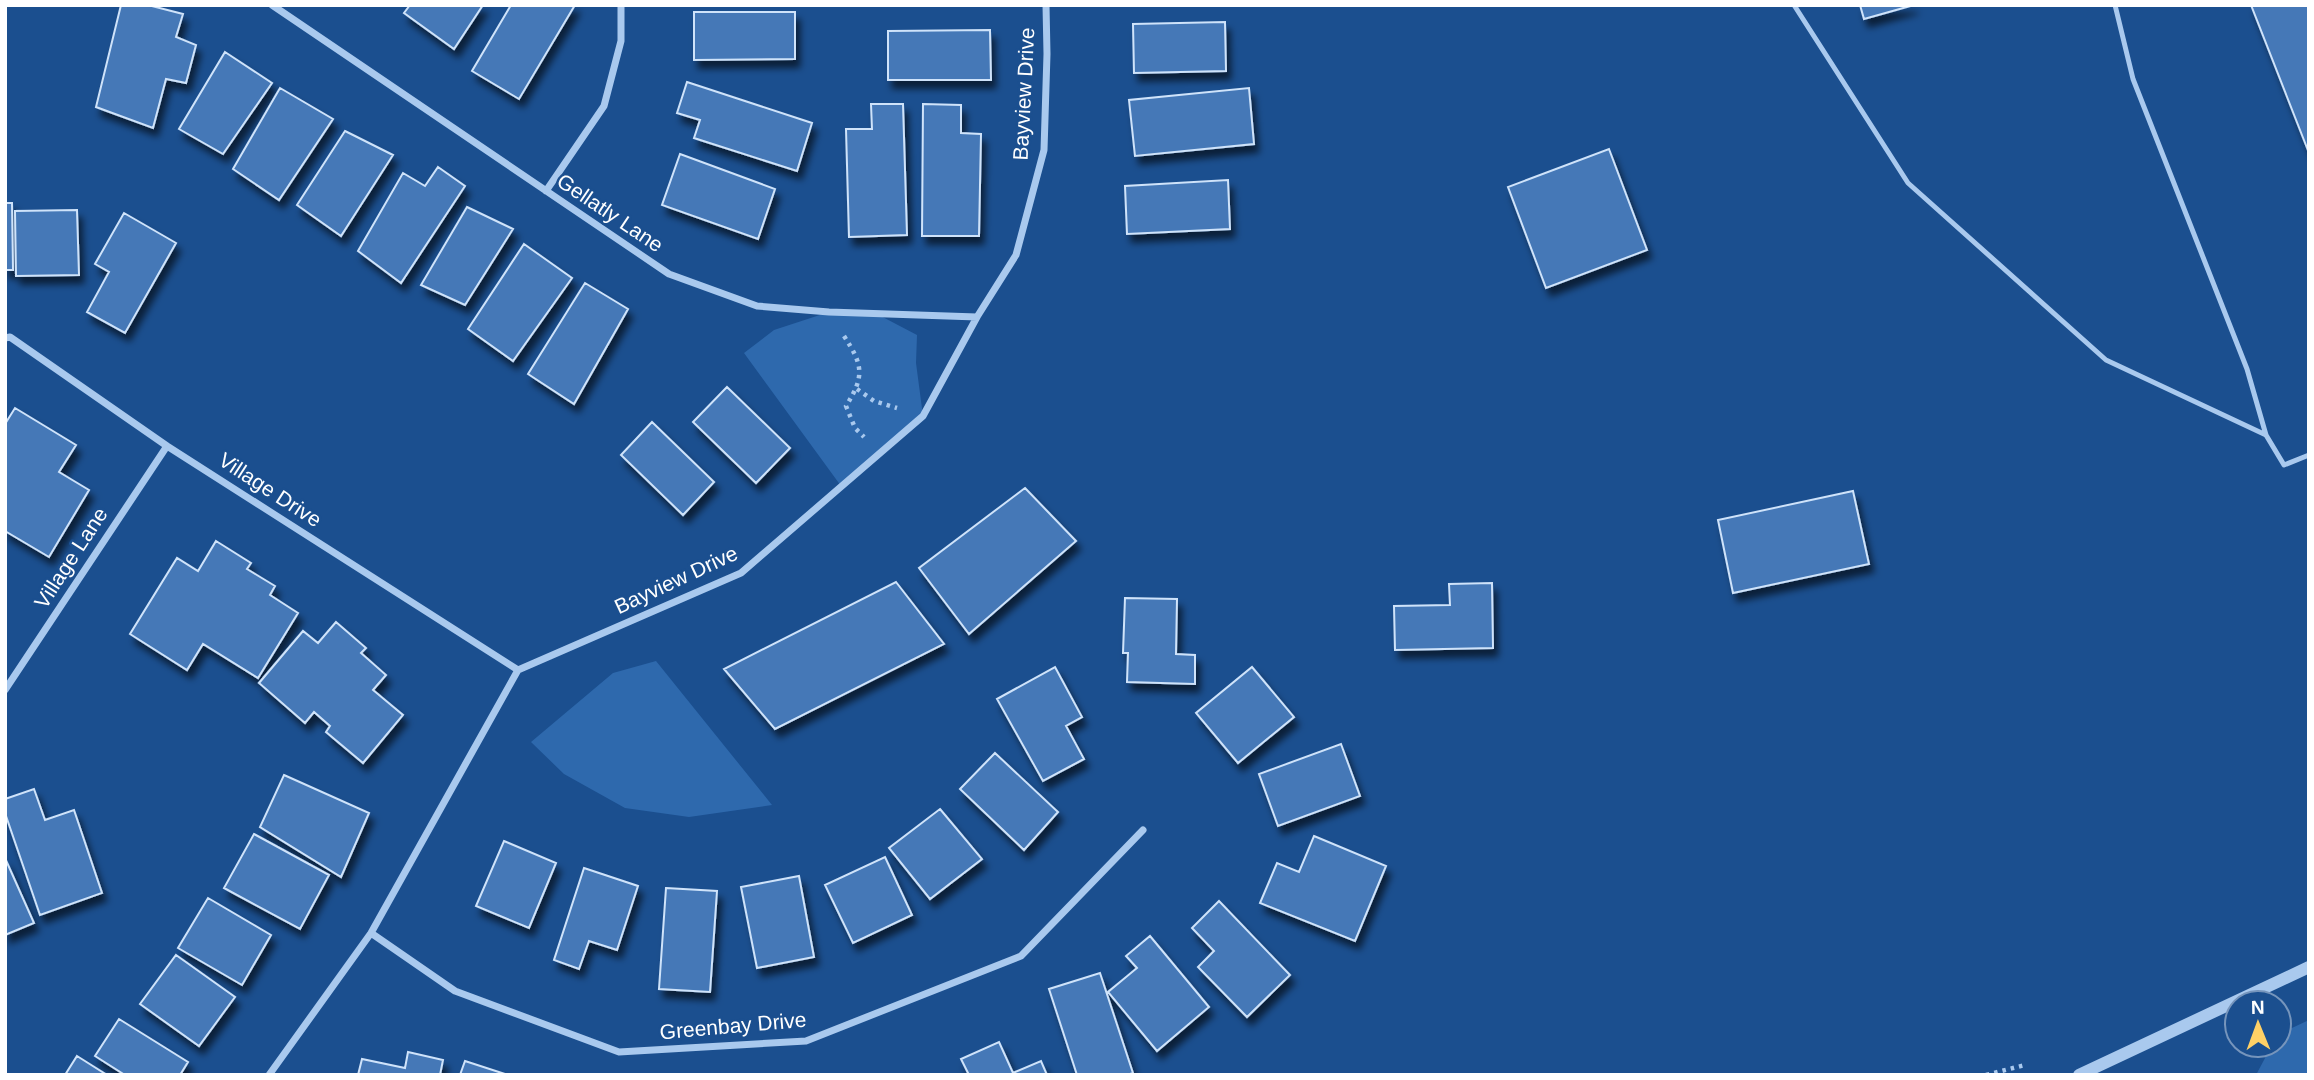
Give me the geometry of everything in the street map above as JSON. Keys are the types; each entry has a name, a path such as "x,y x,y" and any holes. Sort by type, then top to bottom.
{"street":[{"name":"Gellatly Lane","path":"272,5 669,274 757,306 828,312 977,317"},
{"path":"546,191 604,106 621,40 621,5"},
{"name":"Bayview Drive","path":"518,670 741,573 923,416 977,317 1016,255 1044,150 1046,5"},
{"name":"Village Drive","path":"5,338 10,337 167,446 518,670"},
{"name":"Village Lane","path":"5,690 167,446"},
{"path":"268,1075 371,933 518,670"},
{"name":"Greenbay Drive","path":"371,933 455,991 619,1052 806,1041 1021,956 1143,830"},
{"path":"2079,1075 2309,967"}],"lane":[{"path":"1794,5 1908,183 2106,360 2266,435"},
{"path":"2115,5 2133,79 2247,369 2266,435 2284,465 2309,455"}],"path":[{"path":"828,312 860,360 857,389 846,406 855,428 880,453"},
{"path":"857,389 874,401 923,416"},
{"path":"1986,1075 2025,1065"}],"shaded area":[{"path":"829,312 875,313 917,335 916,363 923,416 841,486 744,353 774,330"},
{"path":"656,661 772,805 689,817 625,808 564,774 531,742 613,673"},
{"path":"2309,1020 2309,1075 2256,1075 2265,1059 2293,1059 2293,1027"}],"building":[{"path":"121,5 148,5 183,14 176,37 196,45 186,83 166,79 153,128 96,107"},
{"path":"410,5 483,5 454,49 404,13"},
{"path":"511,5 575,5 519,99 472,71"},
{"path":"1860,5 1914,5 1864,19"},
{"path":"2251,5 2309,5 2309,153"},
{"path":"694,12 795,12 795,59 694,60"},
{"path":"1225,22 1226,71 1134,73 1133,24"},
{"path":"990,30 991,80 888,80 888,31"},
{"path":"225,52 272,83 223,154 179,129"},
{"path":"687,82 812,123 797,171 694,138 700,120 677,113"},
{"path":"280,88 333,119 279,200 233,169"},
{"path":"1249,88 1254,144 1135,156 1129,100"},
{"path":"871,104 903,104 907,235 849,237 846,129 872,129"},
{"path":"923,104 961,105 961,133 981,134 979,236 922,236"},
{"path":"345,131 393,155 341,236 297,205"},
{"path":"1609,149 1647,250 1546,288 1508,187"},
{"path":"680,154 775,189 758,239 662,205"},
{"path":"438,167 465,186 401,283 358,251 403,173 425,186"},
{"path":"1228,180 1230,229 1127,234 1125,186"},
{"path":"5,203 12,203 13,270 5,270"},
{"path":"467,207 513,229 465,305 421,285"},
{"path":"77,210 79,275 16,276 15,211"},
{"path":"124,213 176,243 125,333 87,312 109,272 95,264"},
{"path":"524,244 572,278 513,361 468,329"},
{"path":"585,283 628,309 574,404 528,374"},
{"path":"727,387 790,448 756,483 693,422"},
{"path":"15,408 76,445 59,472 89,490 49,557 5,531 5,424"},
{"path":"652,422 714,482 683,515 621,455"},
{"path":"1025,488 1076,541 969,634 919,568"},
{"path":"1853,491 1869,564 1733,593 1718,520"},
{"path":"216,541 251,563 247,569 275,586 270,595 298,613 258,678 203,644 187,670 130,634 177,558 198,571"},
{"path":"896,582 944,644 775,729 724,669"},
{"path":"1492,583 1493,648 1395,650 1394,606 1450,605 1449,584"},
{"path":"1125,598 1177,599 1176,654 1195,655 1195,684 1127,682 1128,653 1123,653"},
{"path":"336,622 366,648 361,653 386,675 373,690 403,715 363,763 326,732 330,726 314,712 305,723 259,683 303,631 318,643"},
{"path":"1055,667 1082,717 1066,726 1084,759 1043,781 997,699"},
{"path":"1252,667 1294,717 1238,763 1196,713"},
{"path":"1341,744 1360,796 1278,826 1259,774"},
{"path":"995,753 1058,812 1024,850 960,789"},
{"path":"284,775 369,813 341,877 260,827"},
{"path":"34,789 45,820 74,810 102,893 40,915 5,813 5,799"},
{"path":"940,809 982,859 930,899 889,848"},
{"path":"254,834 329,875 300,929 224,888"},
{"path":"1314,836 1386,866 1355,941 1260,903 1277,863 1299,872"},
{"path":"504,841 556,863 529,928 476,906"},
{"path":"885,857 912,915 853,943 825,885"},
{"path":"5,858 34,923 5,935"},
{"path":"584,868 638,886 617,950 589,941 579,969 554,960"},
{"path":"799,876 814,957 757,968 741,887"},
{"path":"666,888 717,891 710,992 659,989"},
{"path":"208,898 271,935 242,985 178,948"},
{"path":"1219,901 1290,975 1247,1017 1198,967 1214,951 1192,928"},
{"path":"1150,936 1209,1007 1157,1051 1108,992 1137,968 1126,956"},
{"path":"176,955 235,997 199,1046 140,1004"},
{"path":"1100,973 1133,1073 1127,1075 1077,1075 1049,989"},
{"path":"119,1019 188,1062 180,1075 125,1075 95,1056"},
{"path":"999,1042 1013,1073 1041,1061 1047,1075 969,1075 961,1059"},
{"path":"408,1052 443,1060 440,1075 358,1075 362,1059 405,1068"},
{"path":"77,1056 107,1075 65,1075"},
{"path":"465,1061 505,1074 505,1075 460,1075"}]}
